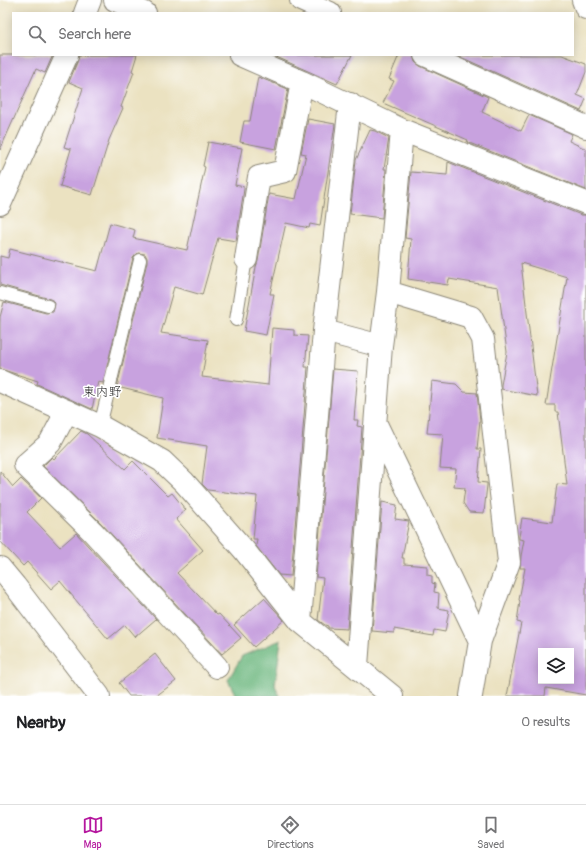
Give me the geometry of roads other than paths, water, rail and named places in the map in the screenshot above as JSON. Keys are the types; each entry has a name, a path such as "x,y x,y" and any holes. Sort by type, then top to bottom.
{"street":[{"path":"85,12 90,0"},
{"path":"115,0 143,12"},
{"path":"301,0 328,12"},
{"path":"583,0 586,8"},
{"path":"0,204 67,56"},
{"path":"242,56 350,104 402,130 586,203"},
{"path":"427,56 586,127"},
{"path":"246,259 259,177 285,171 302,82"},
{"path":"300,621 324,330 350,104"},
{"path":"357,666 381,346 388,292 402,130"},
{"path":"388,292 471,317 483,339 509,562 480,641 471,696"},
{"path":"324,330 381,346"},
{"path":"0,381 100,426 162,460 184,482 244,550 300,621 392,696"},
{"path":"67,411 50,443 25,465 92,531 217,667"},
{"path":"375,423 480,641"},
{"path":"0,568 99,696"}],"lane":[{"path":"236,320 246,259"},
{"path":"100,426 140,260"},
{"path":"0,293 48,306"}],"district":[{"name":"東内野","path":"102,391"}]}
